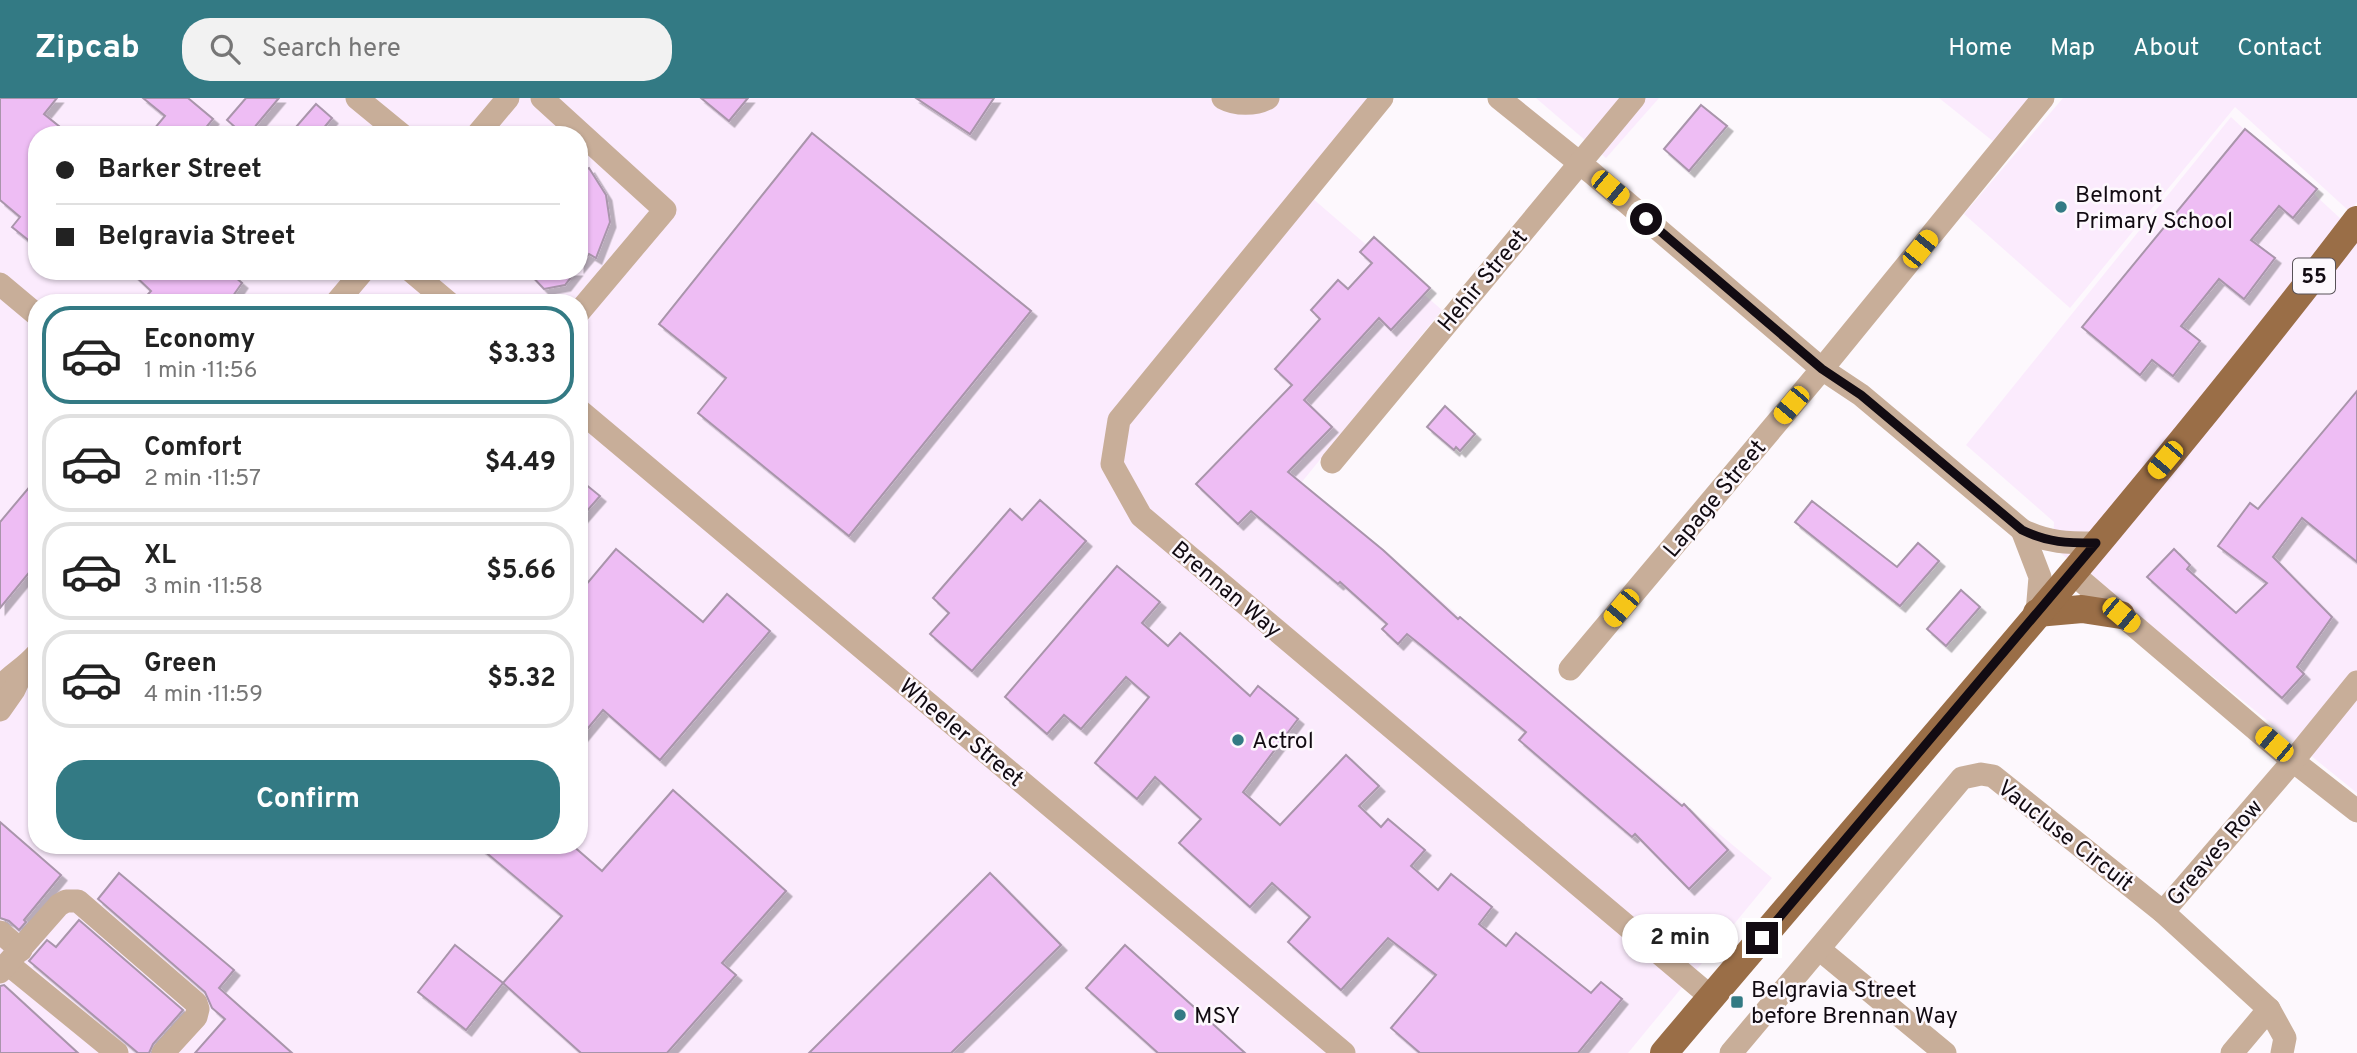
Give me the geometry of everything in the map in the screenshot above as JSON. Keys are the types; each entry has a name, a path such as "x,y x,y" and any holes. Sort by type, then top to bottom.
{"main road":[{"name":"55","path":"1664,1053 2272,332 2357,220"},
{"name":"55","path":"2272,332 2357,242"},
{"path":"2037,613 2082,609 2121,615"}],"street":[{"path":"357,98 391,126"},
{"path":"485,126 508,98"},
{"path":"542,98 573,126"},
{"path":"1223,98 1230,102 1250,103 1268,98"},
{"name":"Brennan Way","path":"1382,98 1119,420 1112,464 1141,516 1711,997"},
{"path":"1499,98 1579,162 1822,369 1861,395 2022,530 2042,540 2096,543"},
{"name":"Lapage Street","path":"1570,669 1822,369 2043,98"},
{"name":"Hehir Street","path":"1332,462 1579,162 1621,102"},
{"path":"588,140 665,210 588,301"},
{"path":"344,294 355,280"},
{"path":"422,280 438,294"},
{"path":"0,284 28,307"},
{"name":"Wheeler Street","path":"588,418 1344,1053"},
{"path":"2022,530 2040,577 2037,613"},
{"path":"2071,572 2293,761 2357,811"},
{"path":"0,687 28,663"},
{"path":"0,710 28,666"},
{"name":"Greaves Row","path":"2163,912 2357,682"},
{"name":"Vaucluse Circuit","path":"1731,1053 1962,778 1981,774 1993,776 2163,912 2269,1009 2285,1038 2282,1053"},
{"path":"10,962 59,905 66,901 78,901 195,1003 198,1009 196,1017 163,1053"},
{"path":"0,932 10,962 117,1053"},
{"path":"1819,949 1945,1053"},
{"path":"2232,1053 2269,1009"}],"shaded area":[{"path":"0,98 1370,98 1297,185 1442,310 1301,483 1772,878 1628,1053 0,1053"},
{"path":"1536,98 1659,98 1606,158"},
{"path":"1939,98 2048,98 2004,150"},
{"name":"Belmont Primary School","path":"2063,98 2357,98 2357,202 2350,212 2235,107 2070,308 1964,214"},
{"path":"2231,117 2357,234 2357,793 2053,547 2054,522 1966,445"}],"building":[{"path":"0,98 57,98 44,114 59,126 28,126 28,240 12,227 20,217 0,200"},
{"path":"143,98 188,98 213,119 207,126 157,126 165,116"},
{"path":"246,98 279,98 256,126 234,126 227,120"},
{"path":"701,98 748,98 729,121"},
{"path":"916,98 994,98 970,134"},
{"path":"316,104 332,118 325,126 297,126"},
{"path":"1701,105 1727,126 1689,171 1664,149"},
{"path":"2245,129 2317,189 2293,218 2279,206 2251,240 2275,258 2244,299 2219,279 2181,326 2200,341 2173,376 2152,360 2140,375 2082,327"},
{"path":"812,133 1031,311 849,536 698,413 726,378 659,324"},
{"path":"588,168 606,195 610,222 596,258 588,255"},
{"path":"1374,237 1430,288 1391,330 1379,318 1304,400 1332,427 1288,472 1383,550 1458,619 1460,617 1682,806 1684,804 1728,850 1689,889 1635,834 1632,837 1519,740 1526,732 1422,646 1407,634 1398,644 1382,629 1387,624 1340,582 1338,584 1251,511 1238,524 1196,484 1292,385 1275,369 1320,319 1311,310 1338,280 1348,289 1372,263 1360,252"},
{"path":"139,280 238,280 242,283 234,294 148,294 151,291"},
{"path":"536,280 569,280 565,285 544,289"},
{"path":"2357,391 2357,562 2302,518 2273,557 2332,617 2297,667 2304,674 2282,698 2147,577 2174,549 2190,565 2187,569 2236,613 2267,583 2218,546 2250,503 2258,509"},
{"path":"1445,406 1475,434 1460,451 1456,447 1454,450 1427,427"},
{"path":"588,486 600,496 588,510"},
{"path":"28,489 28,574 0,608 0,522"},
{"path":"1040,500 1086,541 972,671 930,634 949,613 933,598 1010,509 1022,520"},
{"path":"1812,501 1897,567 1918,543 1939,561 1900,606 1795,522"},
{"path":"616,549 703,622 727,594 770,631 660,760 603,710 588,728 588,582"},
{"path":"1117,566 1160,602 1142,623 1168,646 1180,633 1250,696 1258,686 1298,719 1243,792 1280,825 1346,755 1379,786 1359,806 1381,827 1388,819 1425,850 1411,866 1438,890 1451,874 1492,907 1479,924 1506,946 1516,933 1591,993 1601,982 1622,999 1578,1053 1420,1053 1391,1028 1436,975 1388,938 1341,990 1288,942 1310,917 1272,883 1250,907 1179,843 1201,819 1155,777 1137,799 1095,763 1149,697 1126,677 1081,729 1064,715 1047,734 1005,697"},
{"path":"1961,590 1980,607 1946,646 1927,629"},
{"path":"673,790 786,891 722,963 736,975 667,1053 581,1053 503,983 562,916 488,854 582,854 602,871"},
{"path":"0,822 28,846 28,854 37,854 61,875 19,930 9,921 0,918"},
{"path":"119,873 234,970 219,988 292,1053 195,1053 225,1019 212,1008 205,992 98,899"},
{"path":"990,873 1061,945 951,1053 809,1053"},
{"path":"79,920 183,1010 153,1044 149,1053 138,1053 29,961 47,940 56,947"},
{"path":"455,945 503,983 466,1030 418,992"},
{"path":"1125,945 1245,1053 1158,1053 1086,988"},
{"path":"4,985 78,1053 0,1053 0,986"}],"place":[{"name":"Belmont Primary School","path":"2061,207"},
{"name":"Actrol","path":"1238,740"},
{"name":"Belgravia Street before Brennan Way","path":"1737,1002"},
{"name":"MSY","path":"1180,1015"}],"route":[{"path":"1646,219 1822,369 1861,395 2022,530 2042,540 2096,543 1762,938"}]}
